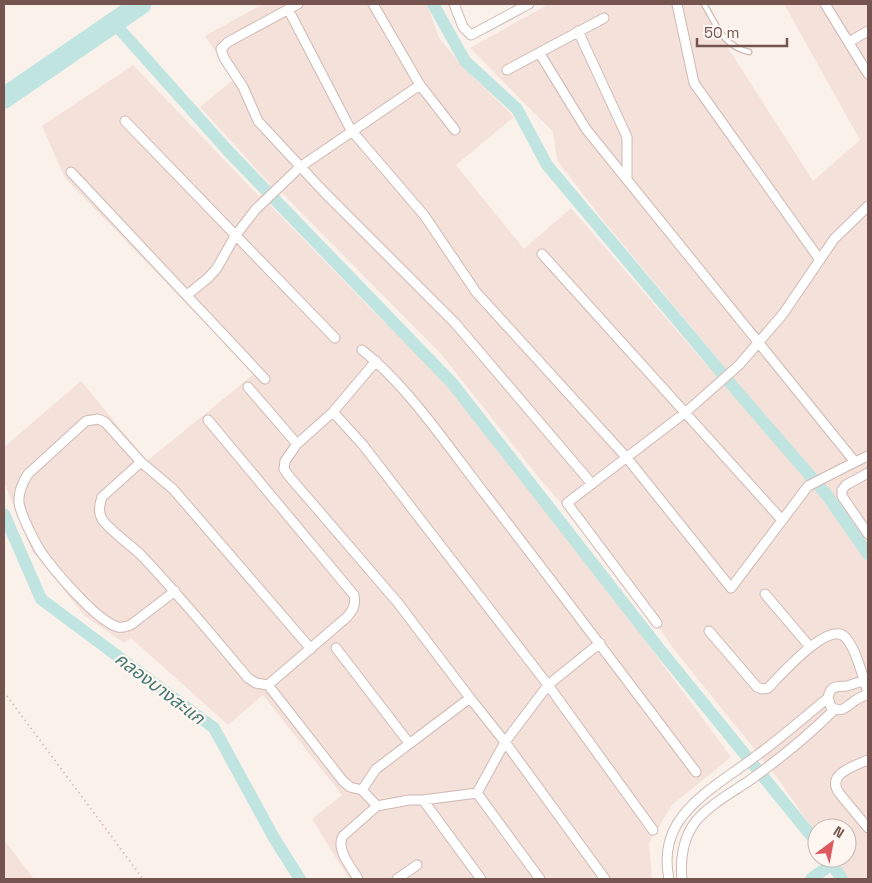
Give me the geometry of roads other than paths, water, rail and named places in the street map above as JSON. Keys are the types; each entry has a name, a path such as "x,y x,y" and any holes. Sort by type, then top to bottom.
{"street":[{"path":"298,4 228,42 221,49 224,58 243,86 258,121 300,167 455,324 592,484"},
{"path":"373,4 420,85 455,130"},
{"path":"454,4 463,27 471,35 529,4"},
{"path":"677,4 694,83 820,260"},
{"path":"825,4 868,74"},
{"path":"288,9 351,130 424,214 476,292 627,458 731,588 781,519 808,486 868,456"},
{"path":"507,70 604,18"},
{"path":"578,31 627,137 627,178"},
{"path":"848,42 868,31"},
{"path":"540,54 586,129 855,462"},
{"path":"187,295 208,278 235,236 256,209 300,167 351,130 420,85"},
{"path":"125,121 334,338"},
{"path":"71,172 265,379"},
{"path":"657,623 567,503 686,412 739,365 783,314 834,239 868,206"},
{"path":"542,254 781,519"},
{"path":"362,350 376,361 417,407 600,643 696,772"},
{"path":"376,361 333,412 297,444 285,461 284,468 398,603 505,742 605,879"},
{"path":"248,387 297,444"},
{"path":"333,412 363,445 548,685 653,830"},
{"path":"175,591 126,628 118,627 90,608 40,550 32,536 19,503 22,484 28,474 86,421 98,419 105,422 140,462 173,489 312,649"},
{"path":"208,420 354,595 356,603 353,610 312,649 268,685"},
{"path":"140,462 102,497 99,504 99,513 103,521 140,554 175,591 248,678 256,683 268,685 343,781 350,787 362,790 377,806"},
{"path":"868,473 846,485 842,490 842,496 868,534"},
{"path":"765,594 810,647"},
{"path":"682,879 681,863 686,838 696,822 714,804 771,765 835,709 845,709 868,693 866,680 857,659 847,638 841,633 834,633 810,647 768,688 762,689 757,687 709,632"},
{"path":"477,793 505,742 548,685 600,643"},
{"path":"336,648 409,743"},
{"path":"835,709 828,702 828,693 835,686 845,686 866,680"},
{"path":"845,686 852,693 852,703"},
{"path":"362,790 376,769 470,698"},
{"path":"668,879 666,868 668,846 677,824 688,810 706,793 742,767 828,698"},
{"path":"868,760 843,772 837,776 835,782 836,789 868,828"},
{"path":"358,879 340,848 340,841 342,836 377,806 409,800 477,793"},
{"path":"477,793 540,879"},
{"path":"706,793 714,804"},
{"path":"423,800 481,879"},
{"path":"397,879 417,865"}],"lane":[{"path":"704,4 729,43 738,49 750,52"}],"waterway":[{"path":"4,98 141,4"},
{"path":"433,4 465,61 517,109 547,165 826,494 868,554"},
{"path":"114,23 230,153 453,384 661,651 807,831"},
{"name":"คลองบางสะแก","path":"4,514 41,599 214,728 274,838 300,879"},
{"path":"811,879 826,868"},
{"path":"834,868 842,879"}]}
